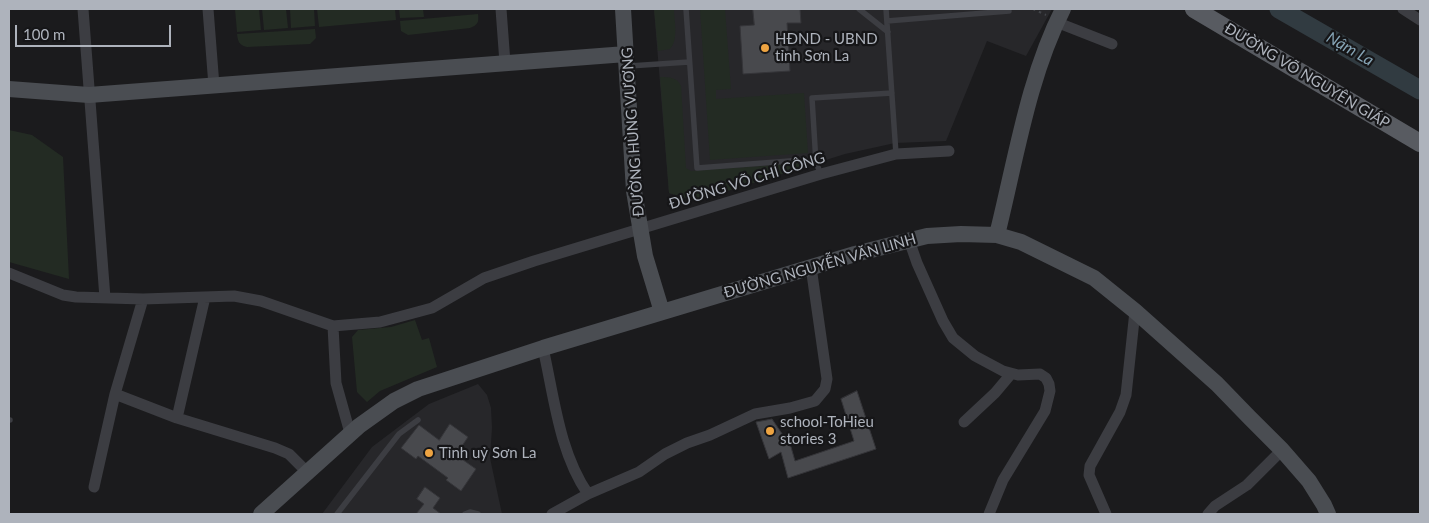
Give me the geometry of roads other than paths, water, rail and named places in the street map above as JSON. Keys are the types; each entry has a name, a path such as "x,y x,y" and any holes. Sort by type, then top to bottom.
{"main road":[{"name":"ĐƯỜNG VÕ NGUYÊN GIÁP","path":"1194,9 1420,143"}],"street":[{"path":"83,9 105,298"},
{"path":"208,9 214,86"},
{"path":"501,9 505,63"},
{"name":"ĐƯỜNG HÙNG VƯƠNG","path":"624,9 634,191 645,256 662,312"},
{"path":"1403,9 1420,20"},
{"path":"997,235 1035,78 1060,15 1112,44"},
{"path":"9,89 89,95 505,63 626,60"},
{"name":"ĐƯỜNG VÕ CHÍ CÔNG","path":"9,273 63,295 76,297 143,299 234,296 261,301 333,326 380,322 432,308 484,278 820,174 896,154 949,151"},
{"name":"ĐƯỜNG NGUYỄN VĂN LINH","path":"261,514 350,433 394,401 418,389 543,348 811,266 927,236 961,234 997,235 1021,242 1094,278 1135,311 1216,384 1282,450 1309,481 1328,514"},
{"path":"909,240 917,263 943,321 953,338 975,356 997,369 1011,374 1040,374 1046,378 1049,384 1049,396 1042,416 1013,462 989,514"},
{"path":"552,514 588,494 639,472 675,448 710,435 755,414 807,404 820,398 826,389 827,379 811,266"},
{"path":"177,418 205,297"},
{"path":"94,487 115,394 143,299"},
{"path":"1106,514 1089,475 1090,466 1120,412 1126,395 1135,311"},
{"path":"333,326 336,383 350,433"},
{"path":"543,348 566,446 578,479 588,494"},
{"path":"964,422 996,393 1011,374"},
{"path":"115,394 177,418 275,448 288,454 307,472"},
{"path":"1208,514 1215,506 1247,485 1282,450"}],"lane":[{"path":"686,9 697,168 816,158"},
{"path":"859,9 888,32"},
{"path":"886,9 896,154"},
{"path":"887,21 958,12 1009,11"},
{"path":"626,60 689,62"},
{"path":"820,174 816,158 812,98 892,93"},
{"path":"337,514 399,434 418,420"},
{"path":"465,514 470,512 478,514"}],"waterway":[{"name":"Nậm La","path":"1279,9 1420,90"}],"place":[{"name":"HĐND - UBND tỉnh Sơn La","path":"765,48"},
{"name":"school-ToHieu stories 3","path":"770,431"},
{"name":"Tỉnh uỷ Sơn La","path":"429,453"}]}
